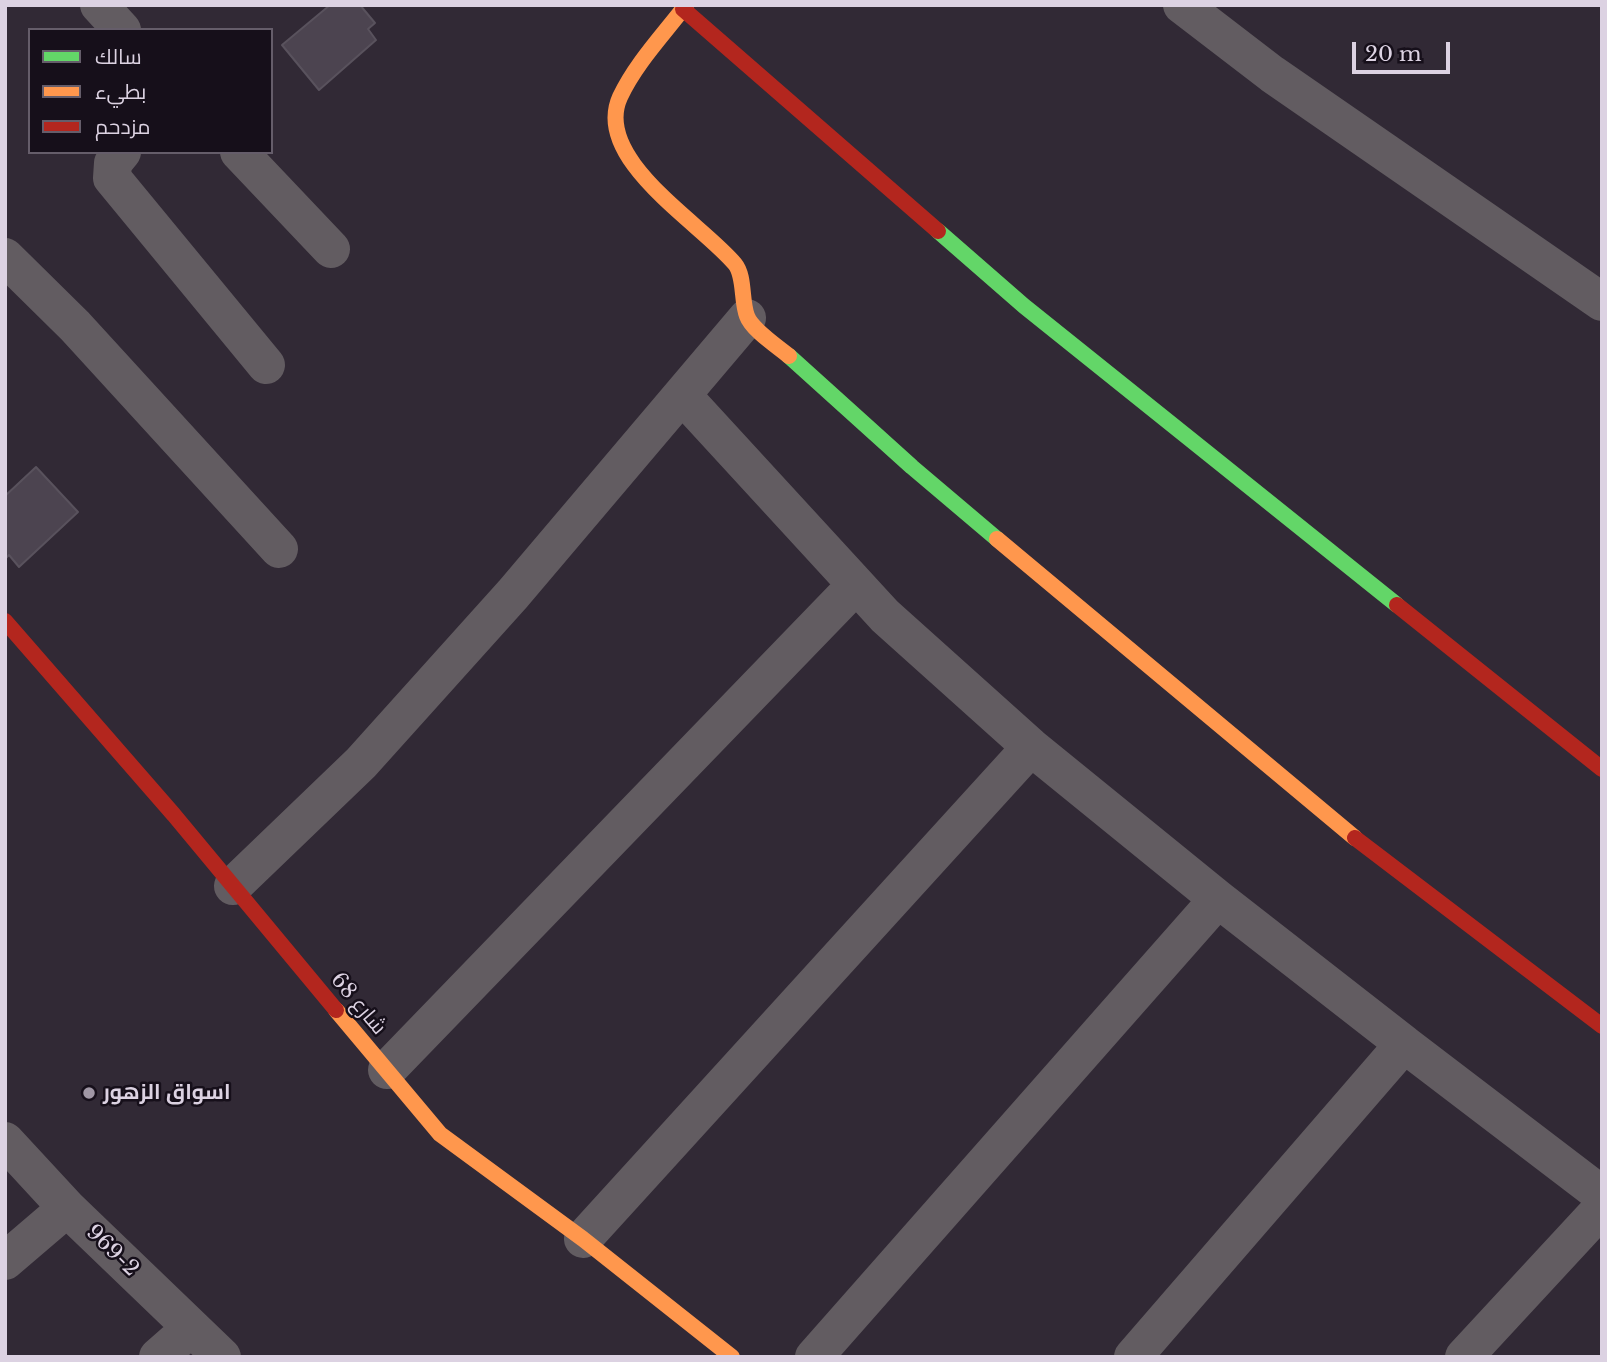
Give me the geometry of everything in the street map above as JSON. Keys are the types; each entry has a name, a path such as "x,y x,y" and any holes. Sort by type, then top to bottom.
{"street":[{"path":"99,5 120,28"},
{"path":"1182,5 1272,74 1602,302"},
{"path":"1602,769 1024,306 684,7 633,74 619,99 615,121 621,147 649,182 737,267 747,318 912,467 1349,833 1602,1026"},
{"path":"120,154 113,163 112,178 266,365"},
{"path":"241,154 331,249"},
{"path":"5,257 75,326 279,549"},
{"path":"233,886 360,763 513,594 747,318"},
{"path":"682,395 885,617 1031,747 1219,899 1602,1195"},
{"path":"387,1070 856,585"},
{"name":"شارع 68","path":"5,621 233,886 440,1134 583,1239 732,1357"},
{"path":"583,1239 1031,747"},
{"path":"814,1357 1219,899"},
{"path":"1133,1357 1405,1044"},
{"name":"969-2","path":"5,1141 67,1208 222,1357"},
{"path":"5,1261 67,1208"},
{"path":"1464,1357 1602,1208"},
{"path":"158,1357 191,1328"}],"building":[{"path":"330,5 360,5 375,23 368,29 376,40 319,90 282,45"},
{"path":"36,467 78,512 19,567 9,555 5,559 5,496"}],"traffic: fast":[{"path":"938,231 1024,306 1397,605"},
{"path":"789,356 997,539"}],"traffic: slow":[{"path":"686,5 642,61 620,97 616,120 621,143 635,166 654,188 735,264 740,275 747,316 759,332 789,356"},
{"path":"997,539 1355,838"},
{"path":"336,1010 440,1134 583,1239 732,1357"}],"traffic: jam":[{"path":"683,9 938,231"},
{"path":"1397,605 1602,769"},
{"path":"5,621 174,815 336,1010"},
{"path":"1355,838 1602,1026"}],"place":[{"name":"اسواق الزهور","path":"89,1093"}]}
